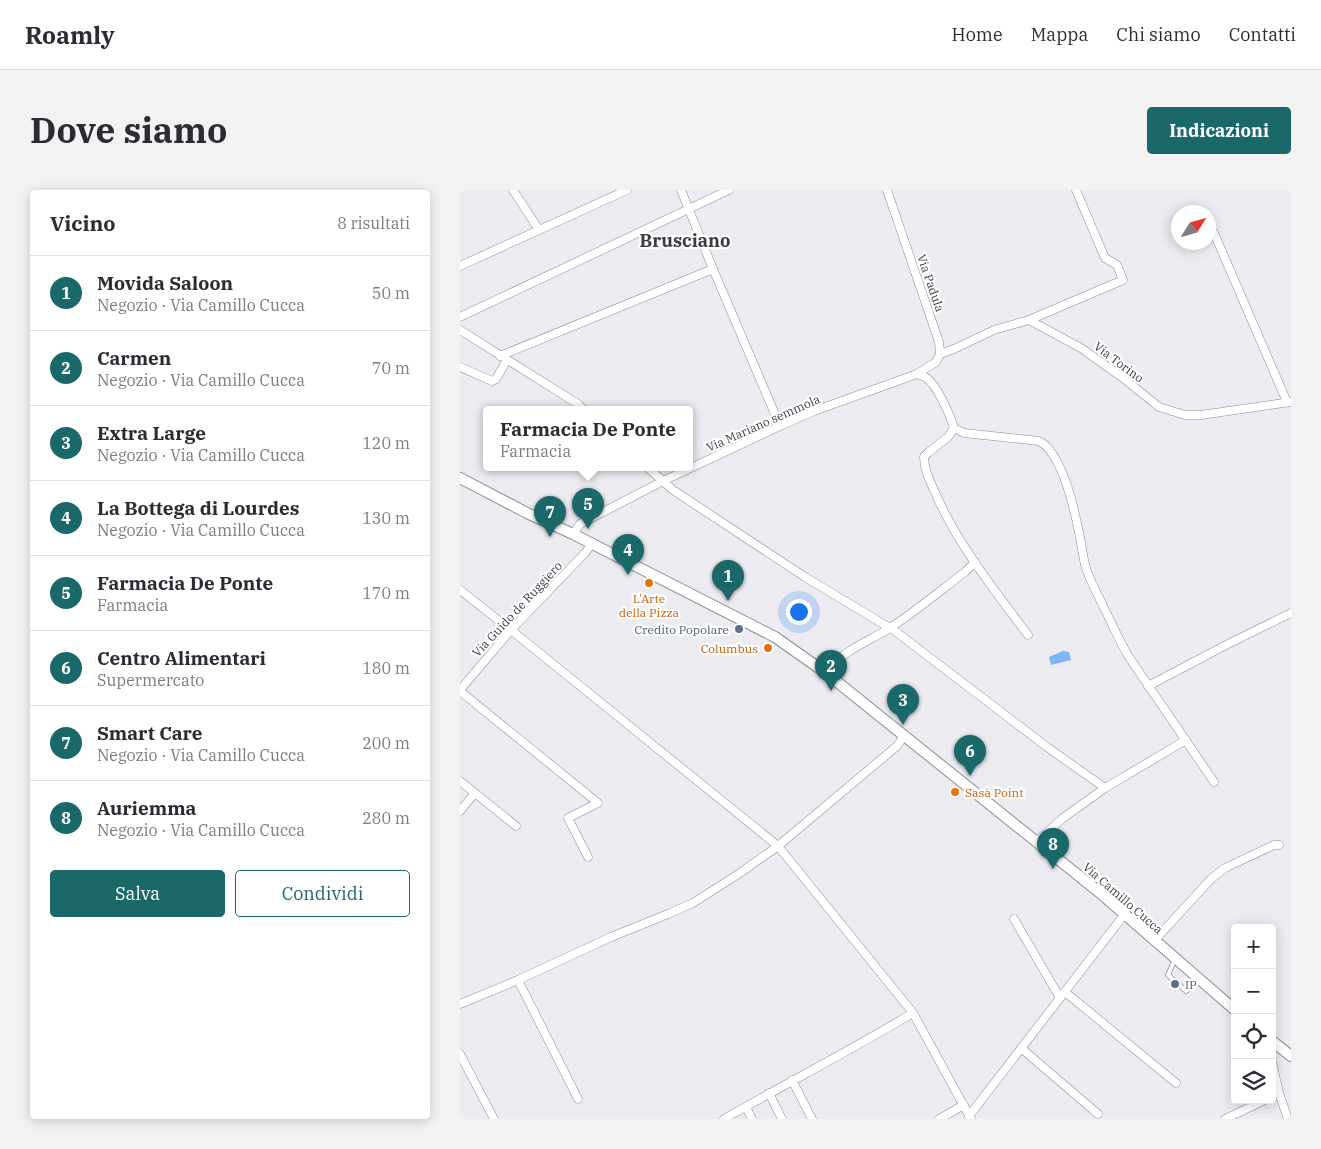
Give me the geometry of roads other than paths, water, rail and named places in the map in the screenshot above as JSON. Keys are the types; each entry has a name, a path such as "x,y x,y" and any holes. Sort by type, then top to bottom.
{"street":[{"path":"512,190 539,230"},
{"path":"460,266 627,190"},
{"path":"680,190 780,426"},
{"path":"460,317 730,190"},
{"name":"Via Padula","path":"887,190 939,342 940,354"},
{"path":"917,374 936,362 940,354 994,330 1029,320 1123,280 1117,265 1105,258 1076,190"},
{"path":"1216,238 1289,402"},
{"path":"460,367 492,381 496,379 504,358 713,269"},
{"name":"Via Torino","path":"1029,320 1081,348 1159,407 1185,415 1201,415 1289,402"},
{"path":"460,330 580,406"},
{"path":"917,374 926,377 936,390 950,413 954,428 964,433 1039,441 1050,450 1061,468 1069,490 1085,567 1096,594 1129,657 1214,782"},
{"name":"Via Mariano semmola","path":"693,467 814,411 917,374"},
{"path":"954,428 948,437 924,457 924,466 942,511 975,562 1028,636"},
{"path":"651,471 673,490 805,577 890,628 1047,747 1105,788"},
{"name":"Via Mariano semmola","path":"573,534 580,524 684,471"},
{"name":"Via Camillo Cucca","path":"460,478 727,611 775,637 826,672 1099,892 1231,1007"},
{"name":"Via Guido de Ruggiero","path":"460,690 511,630 586,552 591,544"},
{"path":"826,672 853,648 890,628 965,572 975,562"},
{"path":"460,590 778,846 913,1013 970,1118 1021,1048 1124,915"},
{"path":"1148,686 1230,642 1291,613"},
{"path":"460,690 598,802 568,818 588,857"},
{"path":"460,1004 693,902 740,873 778,846 897,746 904,736"},
{"path":"1036,842 1063,818 1105,788 1186,740"},
{"path":"460,781 516,826"},
{"path":"460,811 475,793"},
{"path":"1154,941 1211,878 1225,868 1274,845 1279,845"},
{"path":"1014,919 1063,995 1176,1083"},
{"path":"518,980 578,1099"},
{"path":"724,1119 913,1013"},
{"path":"1276,1047 1291,1056"},
{"path":"1021,1048 1098,1114"},
{"path":"460,1054 494,1119"},
{"path":"792,1080 812,1119"},
{"path":"769,1093 782,1119"},
{"path":"1276,1095 1288,1119"},
{"path":"1225,1119 1234,1117 1258,1104"},
{"path":"939,1119 964,1105"},
{"path":"746,1107 752,1119"}],"lane":[{"path":"1175,959 1168,975 1186,991 1200,980"}],"water":[{"path":"1063,651 1069,652 1071,660 1051,665 1049,657"}],"place":[{"name":"Farmacia De Ponte","path":"588,529"},
{"name":"Smart Care","path":"550,537"},
{"name":"La Bottega di Lourdes","path":"628,575"},
{"name":"L'Arte della Pizza","path":"649,583"},
{"name":"Movida Saloon","path":"728,601"},
{"name":"Credito Popolare","path":"739,629"},
{"name":"Columbus","path":"768,648"},
{"name":"Carmen","path":"831,691"},
{"name":"Extra Large","path":"903,725"},
{"name":"Centro Alimentari","path":"970,776"},
{"name":"Sasà Point","path":"955,792"},
{"name":"Auriemma","path":"1053,869"},
{"name":"IP","path":"1175,984"}],"district":[{"name":"Brusciano","path":"685,240"}]}
